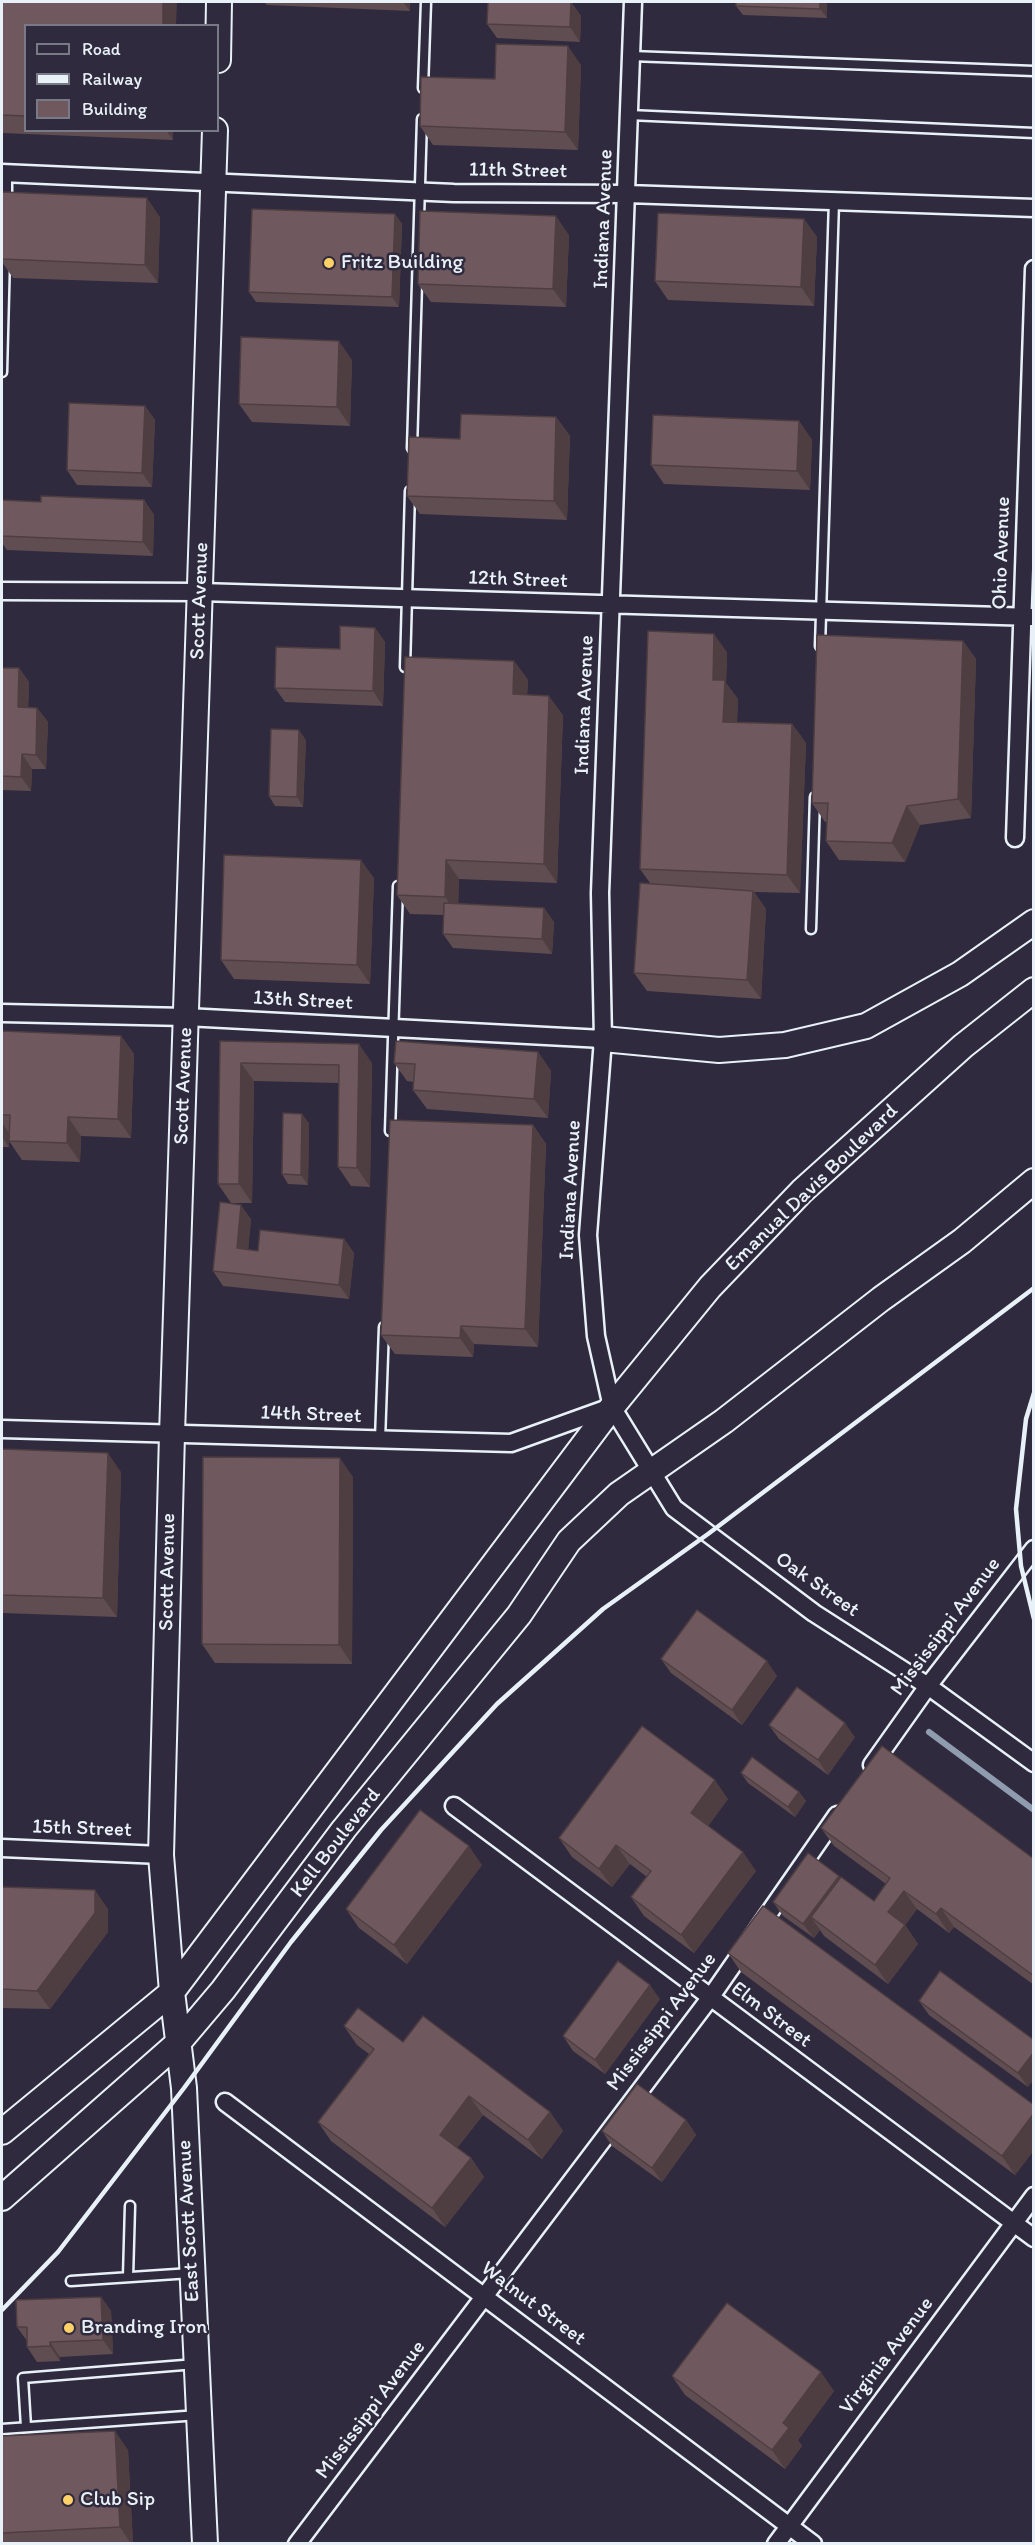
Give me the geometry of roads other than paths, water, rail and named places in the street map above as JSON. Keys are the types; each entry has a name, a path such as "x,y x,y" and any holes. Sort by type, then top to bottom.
{"main road":[{"path":"219,2 219,24"},
{"name":"Scott Avenue","path":"178,2042 162,1855 172,1434 215,132"},
{"path":"603,1039 720,1050 785,1045 866,1026 960,974 1034,922"},
{"name":"Emanual Davis Boulevard","path":"612,1407 710,1287 802,1191 963,1046 1034,990"},
{"path":"651,1471 724,1421 881,1299 962,1241 1034,1181"},
{"name":"Kell Boulevard","path":"2,2132 172,1992 612,1407"},
{"name":"Kell Boulevard","path":"2,2198 178,2042 223,1990 344,1829 519,1615 569,1541 619,1494 651,1471"},
{"name":"East Scott Avenue","path":"178,2042 184,2088 205,2544"}],"street":[{"name":"Indiana Avenue","path":"612,1407 592,1313 588,1234 603,1039 600,893 633,2"},
{"name":"11th Street","path":"4,173 420,191 627,194 1034,208"},
{"name":"Ohio Avenue","path":"1015,838 1028,616 1034,269"},
{"name":"12th Street","path":"2,591 200,592 1028,616"},
{"name":"13th Street","path":"2,1012 186,1017 603,1039"},
{"name":"14th Street","path":"2,1430 511,1443 612,1407"},
{"name":"Oak Street","path":"612,1407 674,1508 814,1613 928,1686 1034,1764"},
{"name":"Mississippi Avenue","path":"866,1774 928,1686 1034,1549"},
{"name":"Mississippi Avenue","path":"297,2544 710,1998 845,1803"},
{"name":"Elm Street","path":"454,1806 1034,2238"},
{"name":"15th Street","path":"2,1848 162,1855"},
{"name":"Walnut Street","path":"225,2102 813,2544"},
{"name":"Virginia Avenue","path":"776,2544 1034,2196"}],"lane":[{"path":"423,96 426,2"},
{"path":"631,56 1034,71"},
{"path":"411,459 423,108"},
{"path":"629,115 1034,133"},
{"path":"4,173 6,208"},
{"path":"820,658 834,201"},
{"path":"2,372 5,243"},
{"path":"404,682 411,483"},
{"path":"811,928 816,787"},
{"path":"389,1146 398,873"},
{"path":"380,1440 384,1322"},
{"path":"128,2277 130,2206"},
{"path":"71,2281 191,2273"},
{"path":"26,2427 23,2378 196,2364"},
{"path":"2,2429 199,2415"}],"waterway":[{"path":"929,1732 1034,1810"}],"railway":[{"path":"2,2310 58,2252 184,2088 291,1942 381,1830 497,1704 603,1609 708,1534 1034,1288"},
{"path":"1034,1393 1026,1419 1016,1509 1021,1566 1034,1619"}],"place":[{"name":"Fritz Building","path":"329,263"},
{"name":"Branding Iron","path":"69,2328"},
{"name":"Club Sip","path":"68,2500"}]}
